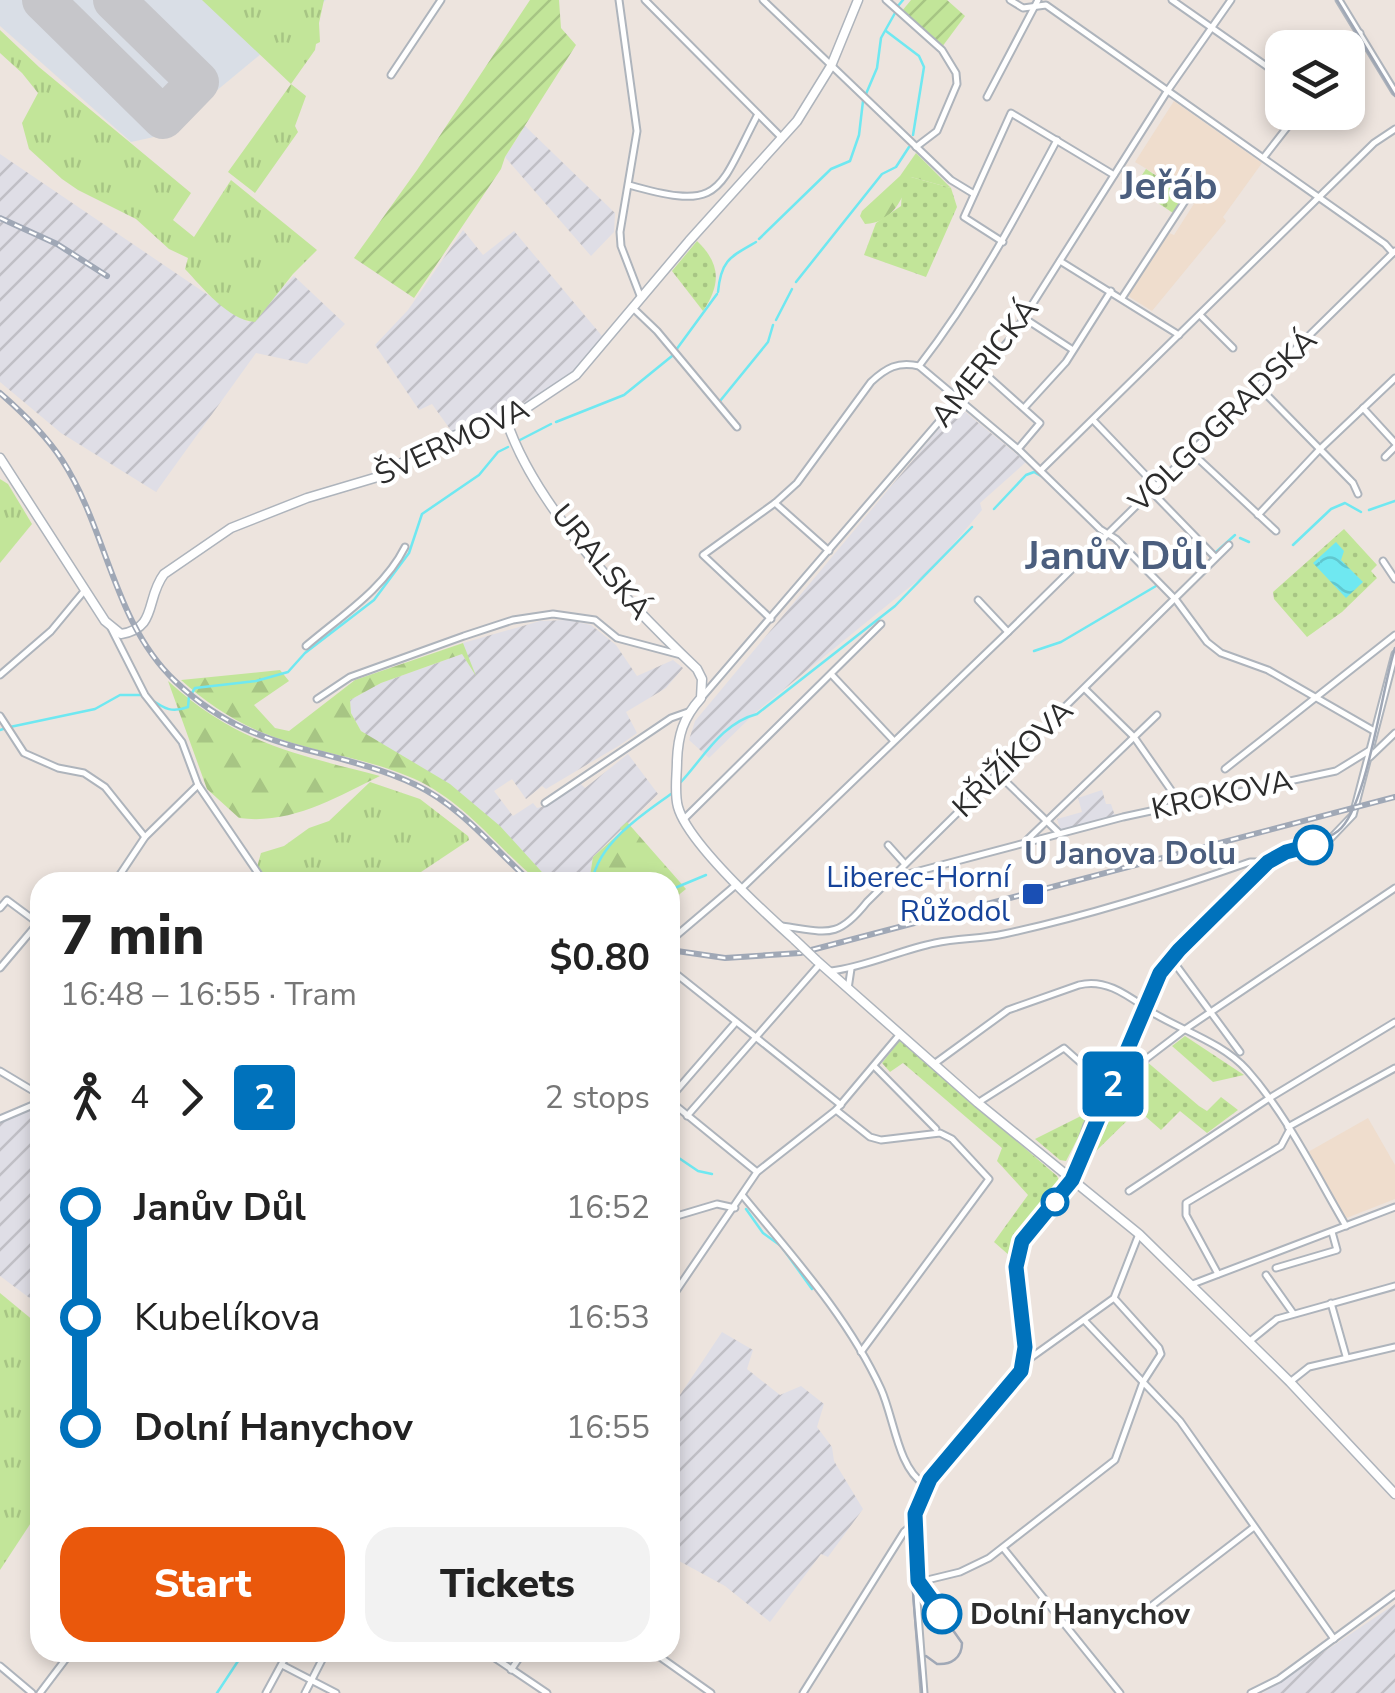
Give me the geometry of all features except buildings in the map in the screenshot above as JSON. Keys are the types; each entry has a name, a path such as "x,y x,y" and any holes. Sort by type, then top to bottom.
{"street":[{"path":"392,75 441,0"},
{"path":"619,0 637,131 619,223 621,246 642,298"},
{"path":"645,0 782,138"},
{"path":"763,0 951,180 974,194"},
{"name":"ŠVERMOVA","path":"111,628 121,634 140,628 164,574 231,528 307,498 381,476 436,442 506,418 538,402 576,375 809,105 858,0"},
{"path":"886,0 942,50 956,73 957,84 937,131 916,147"},
{"path":"1010,0 1023,8 1046,5 1394,252"},
{"path":"987,98 1038,0"},
{"path":"1172,0 1265,65"},
{"name":"AMERICKÁ","path":"701,698 1024,318 1168,90 1231,0"},
{"path":"1339,0 1358,30"},
{"path":"1365,42 1395,92"},
{"path":"628,185 660,194 702,197 714,190 726,174 758,113"},
{"path":"1003,242 964,216 1011,113 1114,175"},
{"path":"1041,470 1374,143 1395,129"},
{"path":"1264,157 1284,130"},
{"path":"919,366 961,312 1056,140"},
{"path":"1122,298 1186,198"},
{"name":"VOLGOGRADSKÁ","path":"680,933 739,886 894,742 1394,252"},
{"path":"1060,261 1179,335"},
{"path":"1024,408 1073,350 1111,291"},
{"path":"633,308 737,427"},
{"path":"1200,315 1233,348"},
{"path":"1024,318 1073,350"},
{"path":"772,619 703,554 775,503 815,460 871,382 885,369 898,364 919,366 1116,538 1176,600 1207,642 1221,653 1268,670 1374,731"},
{"path":"982,372 1040,423 1018,449"},
{"path":"1258,516 1395,378"},
{"path":"1258,387 1353,482 1358,494"},
{"path":"1363,408 1395,445 1385,457"},
{"name":"URALSKÁ","path":"506,418 526,463 612,584 698,669 701,698"},
{"path":"1093,420 1216,558"},
{"path":"1192,452 1276,531"},
{"path":"0,458 111,628 145,695 182,742 198,785 257,872"},
{"path":"775,503 829,551"},
{"name":"KŘIŽÍKOVA","path":"780,926 839,930 850,924 897,872 1229,545"},
{"path":"306,646 354,608 398,560 404,546"},
{"path":"1382,562 1395,579"},
{"path":"0,674 51,631 85,590"},
{"path":"978,600 1008,632"},
{"path":"317,699 350,677 513,620 553,614 595,620 628,642 684,656"},
{"path":"683,820 881,624"},
{"path":"1225,769 1395,635"},
{"path":"924,1693 914,1508 924,1484 1009,1386 1022,1360 1014,1274 1017,1251 1031,1225 1070,1178 1087,1125 1108,1092 1157,974 1170,957 1266,862 1278,854 1331,838 1353,815 1395,654"},
{"path":"831,674 894,742"},
{"path":"1085,689 1134,737 1180,803"},
{"path":"701,698 688,712 678,735 676,797 683,820 739,886 934,1064 1139,1234 1290,1382 1395,1494"},
{"path":"545,802 671,718 688,712"},
{"path":"1025,843 1158,715"},
{"path":"0,716 24,753 58,768 84,772 105,787 145,836"},
{"path":"1368,759 1395,733"},
{"name":"KROKOVA","path":"897,872 904,875 1180,803 1336,771 1370,750"},
{"path":"998,774 1059,833"},
{"path":"122,872 145,836 198,785"},
{"path":"888,846 906,864"},
{"path":"828,971 938,942 1007,934 1170,890 1250,862 1266,862"},
{"path":"1113,1080 1124,1086 1146,1059 1184,1030 1395,888"},
{"path":"0,908 4,898 30,917"},
{"path":"0,968 30,934"},
{"path":"1170,957 1240,1052"},
{"path":"687,1116 818,962"},
{"path":"848,989 851,968"},
{"path":"680,977 862,1132 881,1140 940,1134 952,1139 988,1179 861,1352"},
{"path":"934,1064 1008,1010 1079,984 1103,985 1137,999 1246,1067 1346,1226"},
{"path":"680,1088 736,1022"},
{"path":"1129,1192 1268,1099 1395,1022"},
{"path":"680,1286 757,1172 838,1108 900,1034"},
{"path":"978,1102 1064,1048 1108,1092"},
{"path":"874,1066 936,1129"},
{"path":"1218,1274 1186,1215 1186,1203 1281,1146 1288,1129 1395,1068"},
{"path":"0,1071 30,1092"},
{"path":"0,1120 30,1104"},
{"path":"680,1109 757,1172"},
{"path":"744,1196 783,1241 861,1352 895,1423 906,1468 924,1484"},
{"path":"680,1215 717,1204 735,1208"},
{"path":"1190,1285 1395,1206"},
{"path":"1276,1268 1337,1250 1332,1232"},
{"path":"1022,1360 1030,1359 1114,1298 1139,1234"},
{"path":"1266,1275 1293,1313"},
{"path":"1248,1343 1276,1319 1395,1286"},
{"path":"916,1579 923,1581 960,1572 1004,1549 1115,1460 1143,1382 1160,1359 1159,1348 1114,1298"},
{"path":"1330,1303 1346,1356"},
{"path":"1084,1320 1180,1420 1334,1639"},
{"path":"1290,1382 1309,1366 1395,1347"},
{"path":"802,1693 912,1524"},
{"path":"1150,1607 1254,1527"},
{"path":"1004,1549 1120,1693"},
{"path":"1251,1693 1279,1680 1395,1594"},
{"path":"40,1693 63,1662"},
{"path":"266,1693 283,1662"},
{"path":"305,1693 320,1662"},
{"path":"500,1662 547,1693"},
{"path":"512,1670 516,1662"},
{"path":"667,1662 711,1693"},
{"path":"282,1665 336,1693"},
{"path":"0,1666 32,1693"}],"shaded area":[{"path":"0,0 326,0 163,135 131,142 0,26"},
{"path":"1174,101 1262,163 1223,217 1226,221 1152,311 1128,296 1169,233 1174,235 1197,199 1135,162"},
{"path":"525,126 615,213 614,232 591,256 505,157"},
{"path":"0,154 248,322 294,276 345,324 307,364 256,353 156,492 61,433 0,382"},
{"path":"463,230 483,255 514,231 602,336 576,369 556,385 502,415 452,432 432,404 419,410 375,345 408,310"},
{"path":"958,406 1026,462 980,503 982,510 933,568 756,712 709,758 689,740 695,721"},
{"path":"567,620 591,625 616,645 637,676 673,660 683,668 666,688 626,712 637,733 620,745 546,789 542,786 526,799 512,779 494,791 513,816 533,803 537,808 545,806 580,783 585,788 628,754 658,794 593,857 591,872 542,872 499,826 361,731 351,713 350,700 381,683 462,654 472,669 463,643 540,621"},
{"path":"1102,790 1115,816 1061,831 1057,819 1082,812 1078,798"},
{"path":"30,1111 30,1298 0,1276 0,1122"},
{"path":"1368,1118 1395,1165 1395,1199 1344,1219 1308,1152"},
{"path":"722,1332 753,1350 747,1369 780,1395 801,1386 824,1404 817,1427 832,1447 834,1461 863,1509 828,1557 821,1554 770,1622 725,1586 680,1561 680,1395"},
{"path":"1395,1604 1395,1693 1263,1693"}],"green space":[{"path":"202,0 324,0 320,42 291,84"},
{"path":"530,0 559,0 561,28 576,45 501,169 414,298 354,258"},
{"path":"911,0 947,0 965,16 942,47 902,11"},
{"path":"0,30 191,193 173,220 194,237 231,180 317,250 255,322 225,309 208,293 185,269 188,258 169,249 136,219 78,190 29,149 22,123 38,93 0,53"},
{"path":"291,84 306,96 295,126 298,132 255,193 228,172"},
{"path":"916,153 951,188 911,177 889,214 865,224 860,216 862,211 900,176"},
{"path":"1146,169 1186,195 1173,213 1134,187"},
{"path":"903,178 951,188 957,207 926,277 864,255 876,223 901,206"},
{"path":"697,241 711,258 716,274 713,292 703,311 672,271"},
{"path":"0,479 8,484 32,524 0,563"},
{"path":"1344,529 1377,565 1371,571 1377,578 1342,612 1307,637 1274,599 1273,592"},
{"path":"463,643 476,676 462,654 381,683 350,700 351,713 361,731 450,784 500,826 542,872 528,872 468,815 421,782 387,768 266,734 215,707 181,680 280,670 289,681 254,705 275,728 289,731 355,680"},
{"path":"168,681 193,702 243,733 293,753 380,776 294,814 239,818 207,789"},
{"path":"370,782 420,799 469,840 421,872 260,872 257,867 261,853 284,846 309,828 329,821"},
{"path":"627,822 671,872 591,872 593,857 622,831 620,828"},
{"path":"1185,1036 1244,1075 1213,1082 1172,1046"},
{"path":"900,1040 1057,1176 1056,1189 1018,1233 1010,1256 994,1242 1028,1195 997,1161 1002,1148 903,1063 890,1072 882,1063"},
{"path":"1146,1061 1207,1111 1221,1097 1238,1110 1207,1133 1180,1111 1161,1130 1138,1110 1094,1153 1120,1089 1136,1094 1144,1075 1138,1069"},
{"path":"1099,1097 1066,1161 1035,1139 1083,1115 1081,1104"},
{"path":"0,1293 30,1318 30,1524 0,1570"}],"water":[{"path":"1336,542 1344,551 1341,560 1363,582 1346,598 1313,563"}],"waterway":[{"path":"898,6 903,0"},
{"path":"759,239 831,169 850,161 859,135 863,101 877,68 881,38 895,13"},
{"path":"886,31 919,56 924,67 913,135"},
{"path":"796,282 882,174 896,167 909,147"},
{"path":"718,292 728,261 756,242"},
{"path":"776,320 792,289"},
{"path":"676,350 717,294"},
{"path":"720,401 768,342 773,325"},
{"path":"556,422 624,395 672,356"},
{"path":"518,441 551,424"},
{"path":"192,693 195,688 256,681 288,672 305,653 374,600 409,553 422,514 479,475 498,452 508,447"},
{"path":"994,509 1026,475 1034,472 1041,476"},
{"path":"1369,510 1395,501"},
{"path":"1293,545 1331,509 1345,503 1361,512"},
{"path":"681,782 724,733 757,714 895,606 972,527"},
{"path":"1215,553 1235,535"},
{"path":"1240,538 1249,542"},
{"path":"1034,651 1061,642 1156,586"},
{"path":"10,727 95,709 120,695 141,695"},
{"path":"152,700 177,710 188,707 189,696"},
{"path":"595,872 612,843 671,794"},
{"path":"680,886 706,875"},
{"path":"680,1159 698,1171 712,1174"},
{"path":"746,1209 763,1233 781,1246 812,1289"},
{"path":"217,1693 237,1662"}],"runway":[{"path":"43,0 163,118 198,82 114,0"}],"tunnel":[{"path":"1123,181 1132,188"}],"tram line":[{"path":"1337,0 1395,96"},
{"path":"922,1693 912,1557 916,1506 930,1473 1011,1381 1022,1354 1013,1274 1019,1240 1070,1178 1158,971 1266,859 1330,836 1348,818 1365,774 1395,648"},
{"name":"2","path":"942,1614 918,1581 915,1514 939,1466 1021,1371 1025,1347 1016,1267 1025,1236 1072,1180 1156,980 1170,959 1268,862 1313,845"},
{"path":"914,1575 962,1643 960,1653 951,1662 937,1664 926,1656"}],"railway":[{"path":"0,218 57,244 107,276"},
{"path":"0,393 33,424 62,460 90,515 138,631 175,681 204,705 262,736 384,772 433,794 521,872"},
{"path":"680,951 725,958 800,953 1395,797"}],"place":[{"name":"Liberec-Horní Růžodol","path":"1033,894"},
{"name":"Dolní Hanychov","path":"942,1614"}],"district":[{"name":"Jeřáb","path":"1169,186"},
{"name":"Janův Důl","path":"1116,556"},
{"name":"U Janova Dolu","path":"1130,853"}]}
